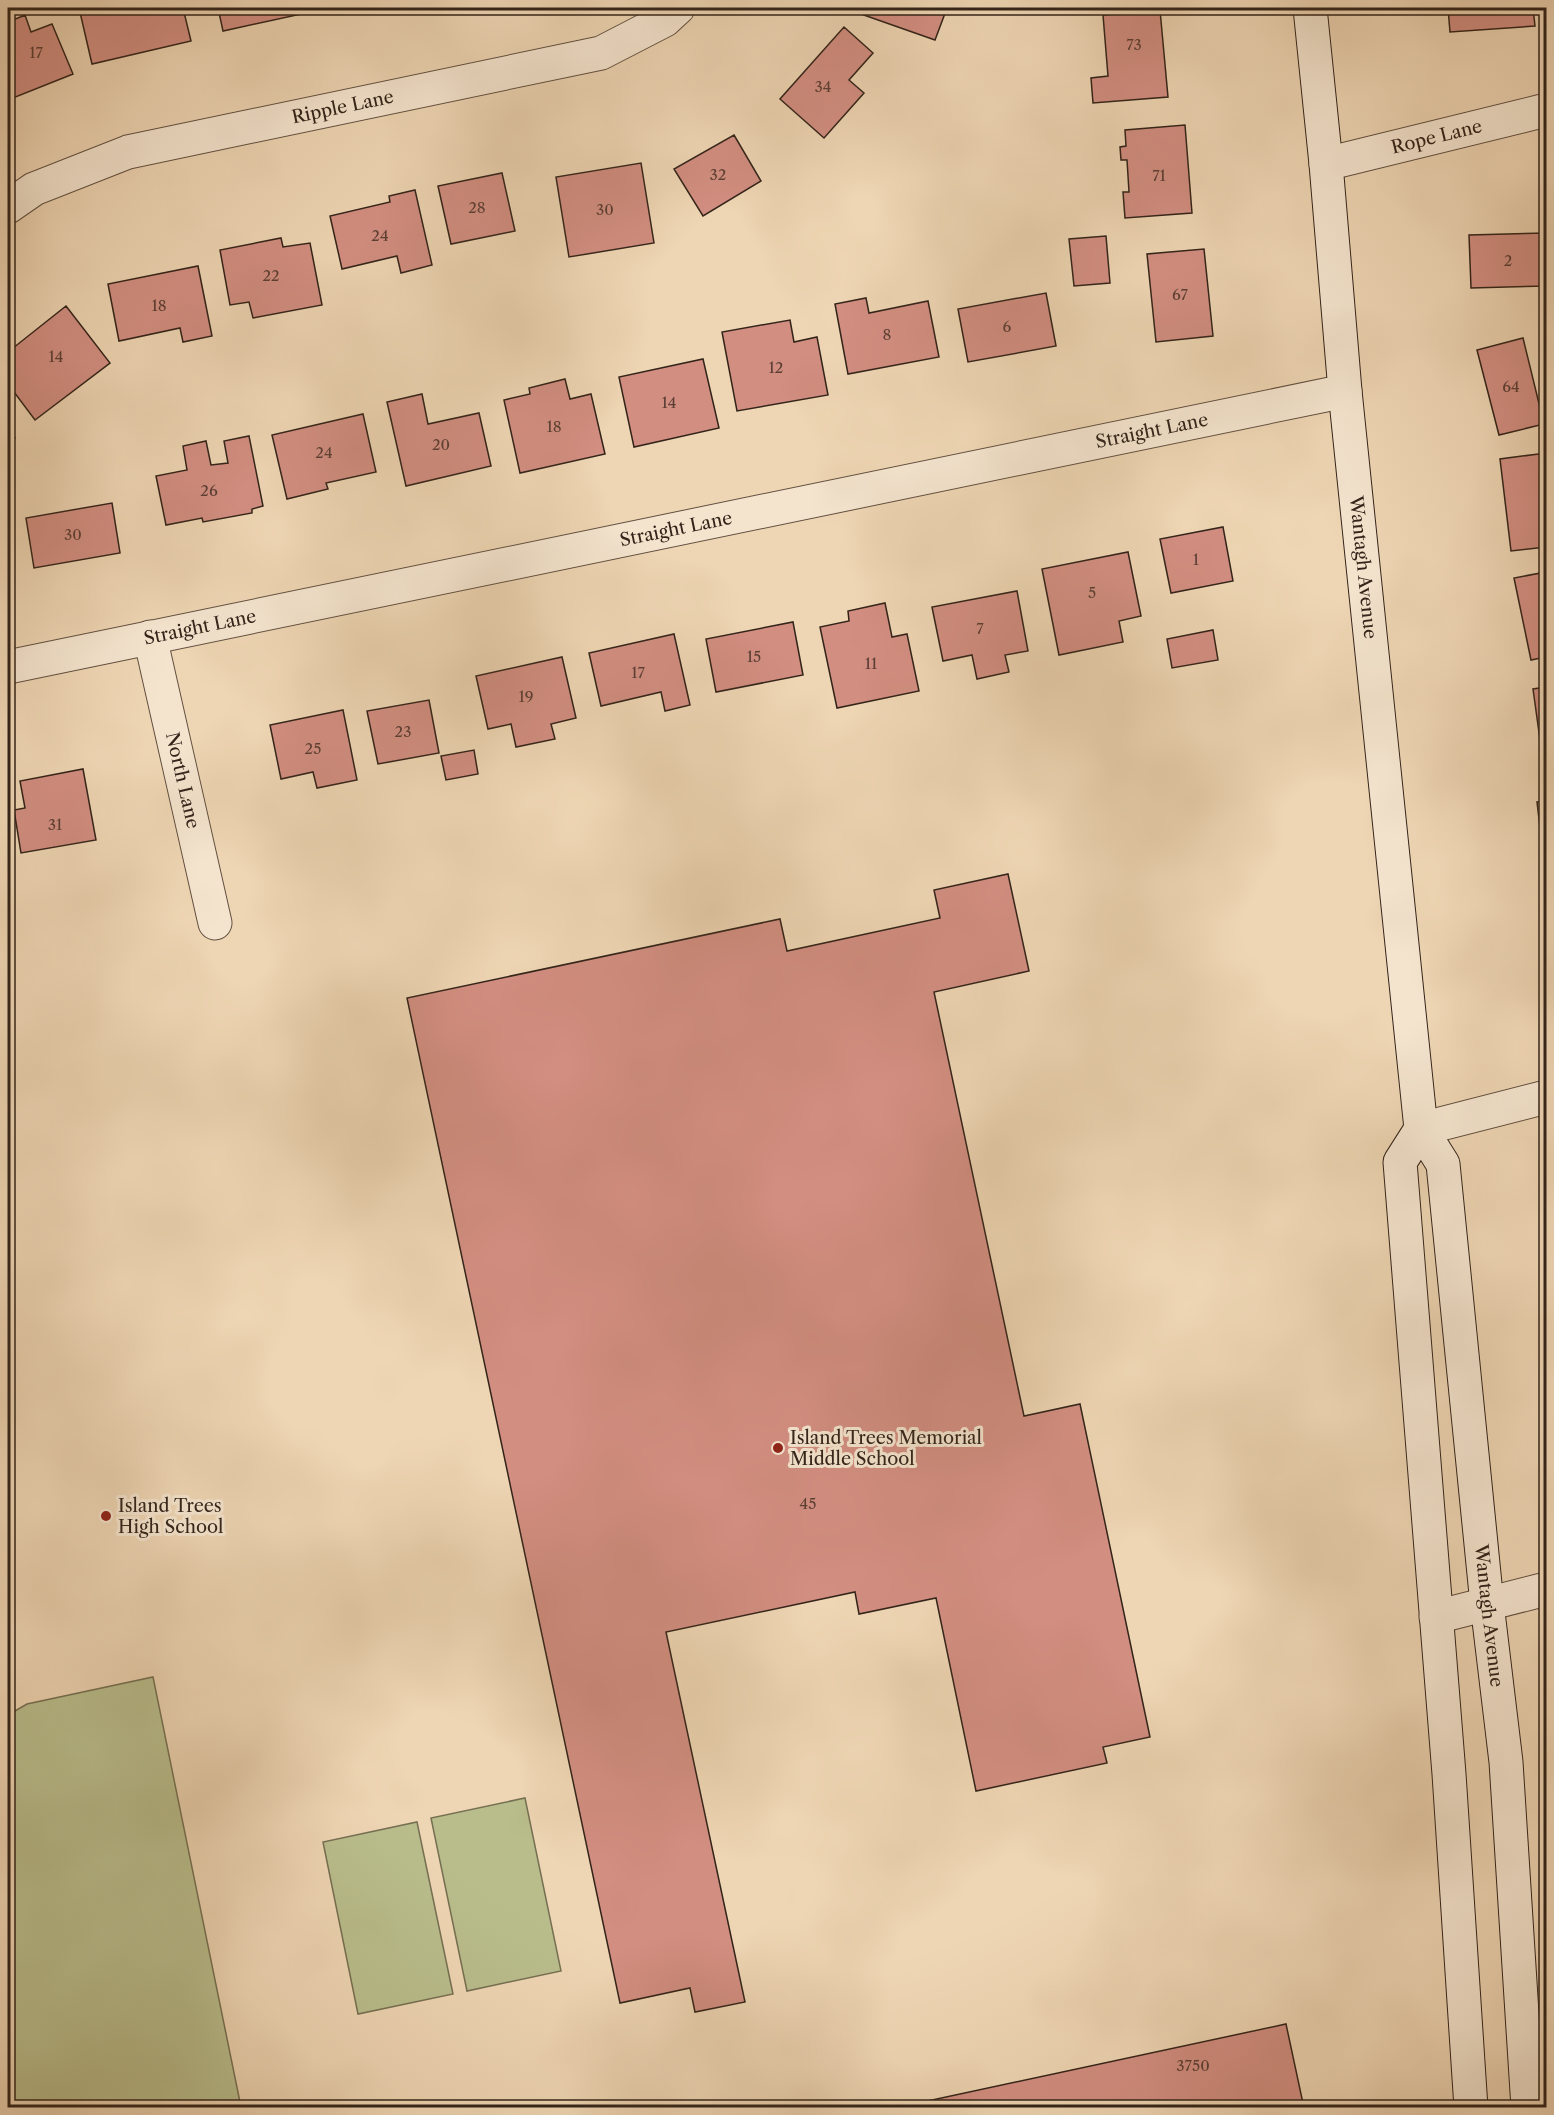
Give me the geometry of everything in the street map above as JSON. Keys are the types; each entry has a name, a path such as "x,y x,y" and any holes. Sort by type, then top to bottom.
{"main road":[{"name":"Ripple Lane","path":"8,207 34,189 128,152 601,53 665,20 678,8"},
{"name":"Wantagh Avenue","path":"1310,8 1345,391 1421,1129 1443,1164 1487,1604 1506,1762 1528,2108"},
{"name":"Rope Lane","path":"1326,164 1546,110"},
{"name":"Straight Lane","path":"8,667 1345,391"},
{"name":"North Lane","path":"150,638 215,923"},
{"path":"1471,2108 1449,1774 1400,1162 1421,1129 1546,1097"},
{"path":"1436,1617 1546,1589"}],"green space":[{"path":"153,1677 241,2107 8,2107 8,1715 27,1704"},
{"path":"525,1798 561,1971 467,1991 431,1818"},
{"path":"417,1822 453,1994 358,2014 323,1842"}],"building":[{"path":"79,8 183,8 191,41 92,64"},
{"path":"218,8 305,8 306,13 223,31"},
{"path":"864,8 947,8 935,40 861,14"},
{"path":"1448,8 1533,8 1535,26 1450,32"},
{"path":"1160,10 1168,97 1093,103 1091,78 1108,76 1103,15"},
{"path":"25,15 31,32 52,24 73,74 8,100 8,22"},
{"path":"844,27 873,53 849,80 864,93 824,138 780,99"},
{"path":"1185,125 1192,213 1125,218 1123,192 1129,192 1127,160 1121,160 1120,147 1126,146 1125,130"},
{"path":"734,135 761,181 703,216 674,169"},
{"path":"641,163 654,243 569,257 556,177"},
{"path":"502,173 515,231 451,244 438,186"},
{"path":"415,190 432,265 401,273 397,256 342,269 330,216 390,202 389,196"},
{"path":"1546,233 1546,286 1471,288 1469,235"},
{"path":"1106,236 1110,283 1074,286 1069,239"},
{"path":"281,238 283,247 310,243 322,305 253,318 249,302 230,305 220,250"},
{"path":"1204,249 1213,336 1156,342 1147,254"},
{"path":"198,266 212,336 183,342 180,328 119,341 108,284"},
{"path":"1046,293 1056,346 968,362 958,309"},
{"path":"866,298 869,313 928,301 939,357 848,374 835,304"},
{"path":"66,306 110,363 35,420 8,384 8,352"},
{"path":"790,320 794,342 817,337 828,395 737,411 722,332"},
{"path":"1523,338 1544,424 1499,435 1477,350"},
{"path":"703,359 719,428 634,447 619,377"},
{"path":"565,379 570,399 591,394 605,454 520,473 504,400 530,394 529,388"},
{"path":"422,394 428,424 479,413 491,466 406,486 387,402"},
{"path":"363,414 376,472 326,483 328,489 287,499 272,435"},
{"path":"8,428 15,438 8,444"},
{"path":"249,436 263,506 252,509 252,513 203,522 202,518 166,525 156,476 187,470 183,446 206,441 211,465 228,463 224,441"},
{"path":"1546,453 1546,547 1511,551 1500,459"},
{"path":"112,503 120,553 34,568 26,518"},
{"path":"1223,527 1233,581 1171,593 1160,539"},
{"path":"1128,552 1141,616 1119,621 1123,642 1059,655 1042,569"},
{"path":"1546,572 1546,657 1531,660 1514,578"},
{"path":"1017,591 1028,651 1005,655 1009,672 977,679 972,655 943,661 932,607"},
{"path":"885,603 892,637 907,634 919,691 837,708 820,627 849,621 848,611"},
{"path":"793,622 803,675 716,692 706,639"},
{"path":"1213,630 1218,660 1172,668 1167,639"},
{"path":"674,634 690,705 665,711 661,692 601,706 589,653"},
{"path":"562,657 576,718 551,724 555,739 516,747 511,724 488,729 476,676"},
{"path":"1546,687 1546,775 1545,776 1533,689"},
{"path":"429,700 439,753 378,764 367,711"},
{"path":"343,710 357,780 317,788 313,772 281,779 270,725"},
{"path":"474,750 478,774 446,780 441,756"},
{"path":"83,769 96,840 21,853 14,810 25,808 20,781"},
{"path":"1546,801 1546,862 1544,862 1537,802"},
{"path":"1008,874 1029,971 934,992 1024,1416 1080,1404 1150,1737 1103,1747 1107,1763 976,1791 936,1598 859,1614 855,1592 666,1632 745,2002 695,2012 690,1988 620,2003 407,998 780,919 787,951 940,918 934,890"},
{"path":"1542,916 1546,916 1546,988"},
{"path":"1286,2024 1304,2108 895,2108"}],"place":[{"name":"Island Trees Memorial Middle School","path":"778,1448"},
{"name":"Island Trees High School","path":"106,1516"}]}
